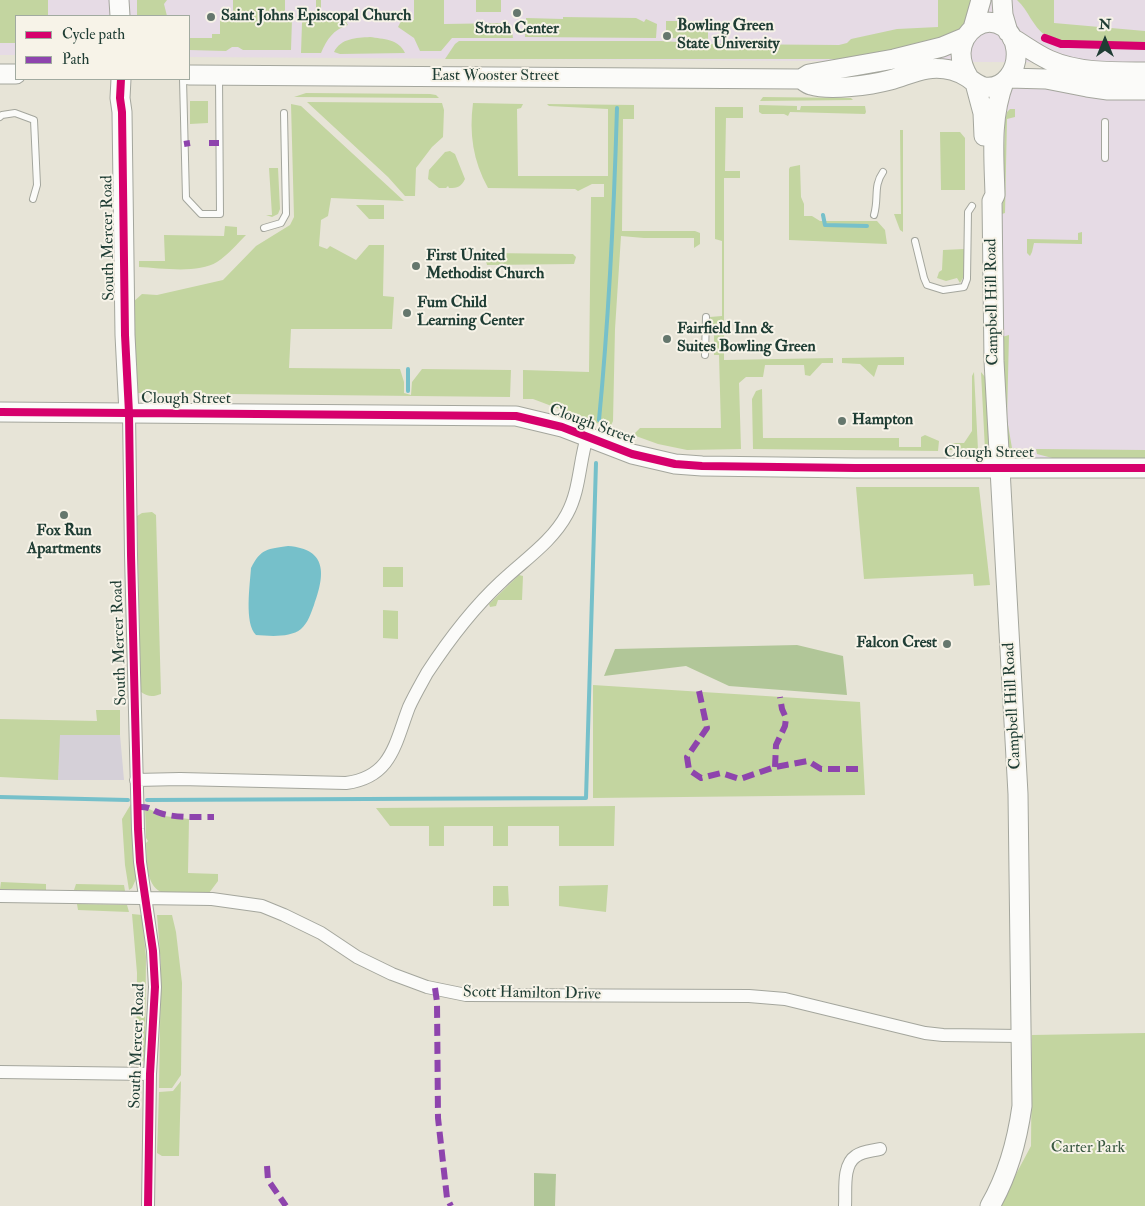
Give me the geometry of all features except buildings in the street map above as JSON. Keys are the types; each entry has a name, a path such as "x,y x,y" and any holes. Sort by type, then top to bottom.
{"main road":[{"path":"119,0 120,15"},
{"path":"972,81 964,70 961,54 981,0"},
{"path":"1002,0 1004,15 1016,48 1016,60 1006,80"},
{"name":"East Wooster Street","path":"190,75 801,78 809,74 894,59 942,47 982,23 991,22 999,24 1010,35 1049,60 1063,65 1094,70 1145,72"},
{"name":"East Wooster Street","path":"801,78 810,85 858,86 888,81 921,70 937,68 953,71 982,86 989,87 1006,80 1046,79 1108,90 1145,90"},
{"path":"0,74 15,74"},
{"name":"South Mercer Road","path":"121,80 125,336 129,413"},
{"name":"Campbell Hill Road","path":"992,201 995,195 994,117 998,99 1006,80"},
{"name":"Campbell Hill Road","path":"972,81 982,113 989,195 992,201 994,362 1018,794 1022,1106 1020,1123 1006,1173 990,1206"},
{"name":"Clough Street","path":"0,412 516,416 562,427 649,459 676,464 702,466 1145,468"}],"street":[{"name":"South Mercer Road","path":"129,413 136,780 140,862 153,951 154,986 150,1074 148,1206"},
{"path":"136,780 180,779 346,783 357,782 378,771 391,755 410,706 426,675 443,650 486,596 541,547 555,532 567,514 577,490 583,450 587,437"},
{"name":"Scott Hamilton Drive","path":"0,896 212,899 262,906 320,933 357,957 392,974 427,986 466,995 749,996 785,999 925,1033 1020,1036"},
{"path":"0,1072 150,1074"},
{"path":"846,1206 849,1164 854,1156 862,1152 880,1149"}],"lane":[{"path":"183,80 186,198 201,214 220,214 218,75"},
{"path":"0,117 2,114 15,113 34,120 37,185 34,199"},
{"path":"264,228 281,223 286,214 284,113"},
{"path":"1105,122 1105,158"},
{"path":"874,215 877,206 877,180 883,172"},
{"path":"915,241 927,285 943,290 964,287 967,279 968,212 972,206"},
{"path":"705,355 706,317"}],"shaded area":[{"name":"Bowling Green State University","path":"0,0 1145,0 1145,63 190,57 190,15 15,15 15,55 0,55"},
{"path":"1023,85 1145,92 1145,468 999,468 996,194 1004,101 1011,90"},
{"path":"59,735 120,735 124,780 58,780"}],"green space":[{"path":"0,0 48,0 48,15 15,15 15,43 0,43"},
{"path":"137,0 167,0 164,4 167,15 137,15"},
{"path":"233,0 285,0 285,18 292,19 291,50 243,50 238,47 232,47 226,51 190,50 190,38 212,38 212,34 220,34 220,18 233,18"},
{"path":"316,0 321,0 321,20 345,20 348,25 331,36 321,53 301,53 302,23 304,18 316,19"},
{"path":"414,0 444,0 444,24 509,23 509,30 512,31 513,38 452,38 441,51 420,51 414,38 398,27 401,21 414,20"},
{"path":"476,0 501,0 501,12 476,12"},
{"path":"938,0 973,0 968,19 955,32 944,39 849,59 445,59 459,41 661,41 713,44 839,45 847,43 851,39 897,29 938,27"},
{"path":"1017,0 1054,0 1054,23 1145,31 1145,44 1079,44 1054,40 1041,32"},
{"path":"563,17 636,18 644,22 646,19 657,24 656,38 525,37 526,18 563,19"},
{"path":"666,21 708,21 708,39 666,38"},
{"path":"370,37 395,42 405,53 340,54 334,52 345,41 354,38"},
{"path":"306,93 430,94 436,95 439,98 294,97"},
{"path":"763,97 851,98 853,100 760,101"},
{"path":"190,101 208,101 208,123 190,124"},
{"path":"307,102 442,103 444,110 443,137 432,147 416,168 415,196 405,196 388,177"},
{"path":"473,103 523,104 521,108 517,109 518,176 608,176 608,109 549,106 547,104 634,105 634,119 623,119 622,231 695,231 700,233 700,244 694,248 694,238 621,236 615,329 613,421 610,428 533,399 523,399 523,370 589,372 591,197 604,197 604,184 592,184 578,191 575,189 488,188 479,168 473,147"},
{"path":"291,104 301,106 404,201 331,198 328,216 321,220 319,246 327,249 330,246 356,260 369,245 384,245 383,296 394,297 392,329 291,329 289,368 400,369 404,382 404,393 411,395 412,382 422,369 511,370 510,397 133,393 132,303 142,294 157,295 223,280 256,246 290,225 294,217"},
{"path":"759,105 797,106 797,110 800,110 801,106 865,106 866,112 865,114 790,112 788,116 784,114 762,114 759,112"},
{"path":"715,107 743,107 743,118 726,118 725,171 740,171 740,178 724,178 724,360 833,358 833,363 822,363 810,376 805,375 804,365 765,365 763,377 746,377 739,383 741,449 687,450 658,444 633,435 640,428 721,428 719,355 714,355 714,328 710,327 710,317 722,316 722,241 715,239"},
{"path":"1010,109 1015,109 1015,117 1007,119 1005,213 1002,214 1005,121 1007,112"},
{"path":"900,130 903,130 903,232 900,230 894,214 901,214"},
{"path":"940,132 960,132 965,138 965,190 941,190"},
{"path":"450,151 455,154 465,179 457,187 439,188 428,179 429,170 445,152"},
{"path":"800,165 801,197 804,204 804,216 812,216 820,221 877,221 885,230 887,244 789,240 789,169 790,167"},
{"path":"269,168 278,168 280,209 278,214 272,217 266,215 272,215"},
{"path":"356,205 384,205 384,219 369,219"},
{"path":"225,226 237,227 237,235 246,235 229,253 209,266 190,269 139,267 139,261 165,261 164,235 224,236"},
{"path":"1082,232 1082,244 1034,243 1030,256 1027,253 1027,239 1078,240 1078,233"},
{"path":"964,249 964,276 960,283 957,278 946,281 937,278 942,270 943,250"},
{"path":"489,253 573,254 576,257 574,264 487,265 485,256"},
{"path":"1009,335 1007,419 1012,448 1022,449 1021,454 1006,454 1002,337"},
{"path":"904,357 904,365 878,365 874,377 860,364 842,363 842,358"},
{"path":"974,372 978,450 949,450 951,443 964,443 972,431 972,376"},
{"path":"981,372 989,382 992,449 985,450"},
{"path":"762,389 763,438 899,438 899,447 921,447 921,437 925,435 939,441 938,451 753,449 752,399 756,391"},
{"path":"1036,449 1145,450 1145,459 1056,459 1037,454"},
{"path":"856,487 979,487 990,585 974,586 973,574 864,579"},
{"path":"152,512 156,515 161,694 148,696 141,692 137,516 142,513"},
{"path":"383,567 403,567 403,587 383,587"},
{"path":"519,575 523,576 522,600 498,600 496,606 490,607 489,604"},
{"path":"383,610 398,611 398,639 383,638"},
{"path":"797,645 843,656 847,695 729,686 686,666 604,676 615,649"},
{"path":"593,685 860,702 865,795 593,798"},
{"path":"96,710 120,710 120,735 60,735 58,780 0,777 0,719 97,721"},
{"path":"131,804 136,879 129,890 125,865 122,819"},
{"path":"615,806 614,846 559,846 559,826 508,826 508,846 493,846 493,826 444,826 444,846 429,846 429,826 390,826 376,808"},
{"path":"145,807 164,816 189,819 188,873 218,874 218,881 209,893 161,892 152,883 147,863 146,843 148,841 146,838"},
{"path":"1,882 46,884 46,890 0,889"},
{"path":"76,884 124,885 125,891 74,890"},
{"path":"608,885 606,912 559,906 559,886"},
{"path":"493,886 508,886 509,906 493,906"},
{"path":"77,904 127,905 129,912 78,910"},
{"path":"132,914 142,915 146,957 145,1057 143,1062 136,1067 137,973"},
{"path":"157,915 172,915 182,983 181,1075 172,1088 159,1088 161,966"},
{"name":"Carter Park","path":"1145,1033 1145,1206 999,1206 1031,1146 1032,1035"},
{"path":"181,1081 179,1156 162,1156 157,1153 159,1092 173,1091"},
{"path":"534,1173 556,1174 555,1206 534,1206"}],"water":[{"path":"288,546 301,548 317,558 321,574 318,594 309,618 301,629 291,634 279,636 256,635 252,630 249,613 251,568 262,553"}],"waterway":[{"path":"599,420 611,264 617,108"},
{"path":"823,215 825,225 867,226"},
{"path":"408,369 408,391"},
{"path":"147,800 586,798 596,463"},
{"path":"0,797 128,800"}],"marked path":[{"path":"184,144 190,143"},
{"path":"209,143 219,143"},
{"path":"699,691 707,728 687,757 689,770 701,778 721,773 740,779 775,767 808,761 821,769 864,769"},
{"path":"775,767 776,745 785,726 786,718 780,697"},
{"path":"137,807 146,807 159,813 176,816 214,817"},
{"path":"435,988 437,1002 438,1118 447,1198 451,1206"},
{"path":"267,1166 268,1180 286,1206"}],"cycle path":[{"path":"1045,38 1061,44 1145,46"},
{"path":"121,80 125,335 129,413 138,829 140,862 153,951 155,987 150,1074 148,1206"},
{"path":"0,412 516,416 562,427 632,454 675,464 855,468 1145,468"}],"place":[{"name":"Stroh Center","path":"517,13"},
{"name":"Saint Johns Episcopal Church","path":"211,17"},
{"name":"Bowling Green State University","path":"667,36"},
{"name":"First United Methodist Church","path":"416,266"},
{"name":"Fum Child Learning Center","path":"407,313"},
{"name":"Fairfield Inn & Suites Bowling Green","path":"667,339"},
{"name":"Hampton","path":"842,421"},
{"name":"Fox Run Apartments","path":"64,515"},
{"name":"Falcon Crest","path":"947,644"}]}
